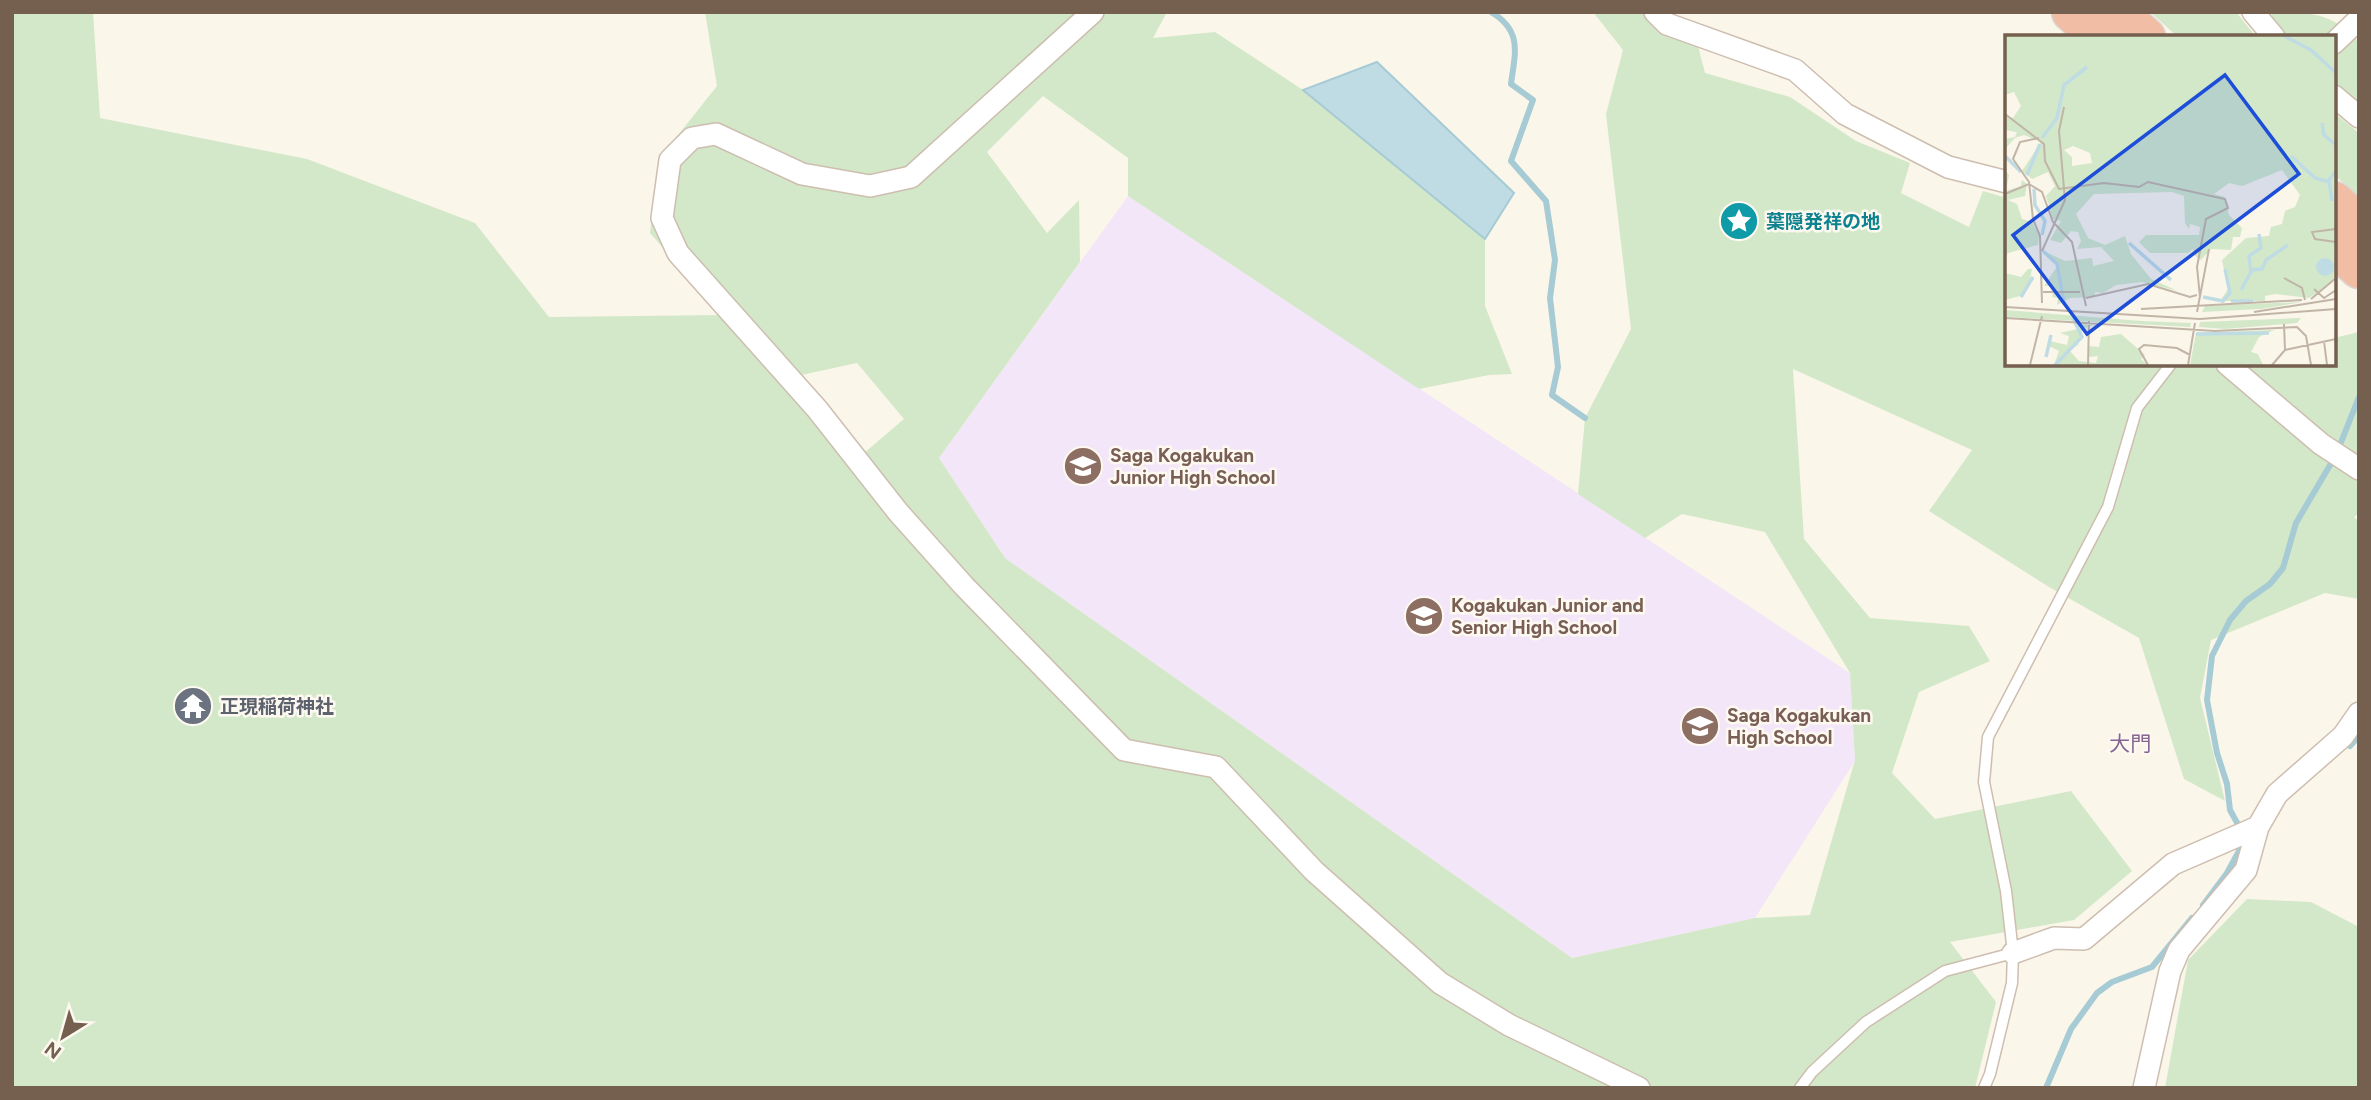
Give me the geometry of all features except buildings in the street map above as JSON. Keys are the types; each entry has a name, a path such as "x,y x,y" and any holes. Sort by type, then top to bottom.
{"highway":[{"path":"2071,12 2097,35"},
{"path":"2118,12 2144,35"},
{"path":"2336,203 2359,223"},
{"path":"2336,249 2359,269"}],"street":[{"path":"1093,12 911,177 870,186 802,174 716,134 692,138 670,160 662,218 678,253 817,409 898,512 1124,750 1216,767 1314,872 1440,983 1509,1025 1639,1088"},
{"path":"1655,12 1667,24 1795,70 1845,114 1948,167 2005,181"},
{"path":"2253,12 2272,35"},
{"path":"2336,41 2359,19"},
{"path":"2336,98 2358,116"},
{"path":"2229,366 2321,444 2355,466"},
{"path":"2144,1088 2167,983 2179,950 2246,870 2253,830 2277,794 2343,736 2359,713"},
{"path":"2013,953 2054,938 2084,939 2173,864 2253,830"}],"lane":[{"path":"1984,1088 1990,1074 2012,983 2013,953 2007,891 1984,782 1988,737 2108,506 2137,408 2169,366"},
{"path":"1800,1088 1812,1072 1866,1021 1945,971 2013,953"}],"shaded area":[{"name":"Kogakukan Junior and Senior High School","path":"1128,196 1850,673 1855,761 1755,918 1572,958 1005,558 939,458"}],"green space":[{"path":"12,12 93,12 100,118 307,159 475,223 549,317 722,315 650,233 659,159 717,86 705,12 1167,12 1153,38 1215,32 1303,90 1485,239 1485,306 1512,374 1489,375 1419,389 1128,196 1128,158 1043,96 987,152 1047,233 1079,200 1080,262 939,458 1005,558 1572,958 1755,918 1810,915 1855,760 1850,673 1765,532 1682,514 1645,538 1578,494 1585,418 1631,329 1606,114 1623,50 1593,12 1655,12 1695,34 1705,73 1790,97 1856,141 1910,163 1901,193 1969,227 1983,191 2005,197 2005,366 2336,366 2336,338 2359,332 2359,513 2354,517 2359,522 2359,599 2325,593 2211,640 2200,698 2225,801 2184,779 2139,638 2049,587 1929,511 1972,450 1793,369 1804,539 1870,618 1969,626 1990,661 1919,692 1892,773 1935,819 2071,791 2132,871 2074,920 1950,942 1996,1002 1975,1088 12,1088","holes":["857,363 904,419 850,465 783,379"]},
{"path":"2150,12 2236,12 2254,35 2176,35"},
{"path":"2274,12 2310,14 2330,20 2349,32 2359,42 2359,103 2336,83 2336,35 2285,35 2268,19"},
{"path":"2336,115 2359,133 2359,196 2336,177"},
{"path":"2247,899 2311,902 2359,927 2359,1088 2165,1088 2188,960"}],"water":[{"path":"1377,62 1514,193 1485,239 1303,90"}],"waterway":[{"path":"1491,12 1501,19 1512,35 1515,53 1511,84 1533,100 1511,161 1546,201 1555,260 1550,298 1558,367 1552,395 1585,418"},
{"path":"2203,905 2227,873 2239,851 2240,828 2230,810 2227,784 2217,753 2207,700 2212,656 2230,620 2246,601 2270,584 2283,568 2296,523 2336,455 2359,397"},
{"path":"2350,746 2359,736"},
{"path":"2046,1088 2071,1029 2097,993 2112,982 2152,967 2192,918"}],"place":[{"name":"葉隠発祥の地","path":"1739,221"},
{"name":"Saga Kogakukan Junior High School","path":"1083,466"},
{"name":"Kogakukan Junior and Senior High School","path":"1424,616"},
{"name":"正現稲荷神社","path":"193,706"},
{"name":"Saga Kogakukan High School","path":"1700,726"}],"district":[{"name":"大門","path":"2130,743"}]}
